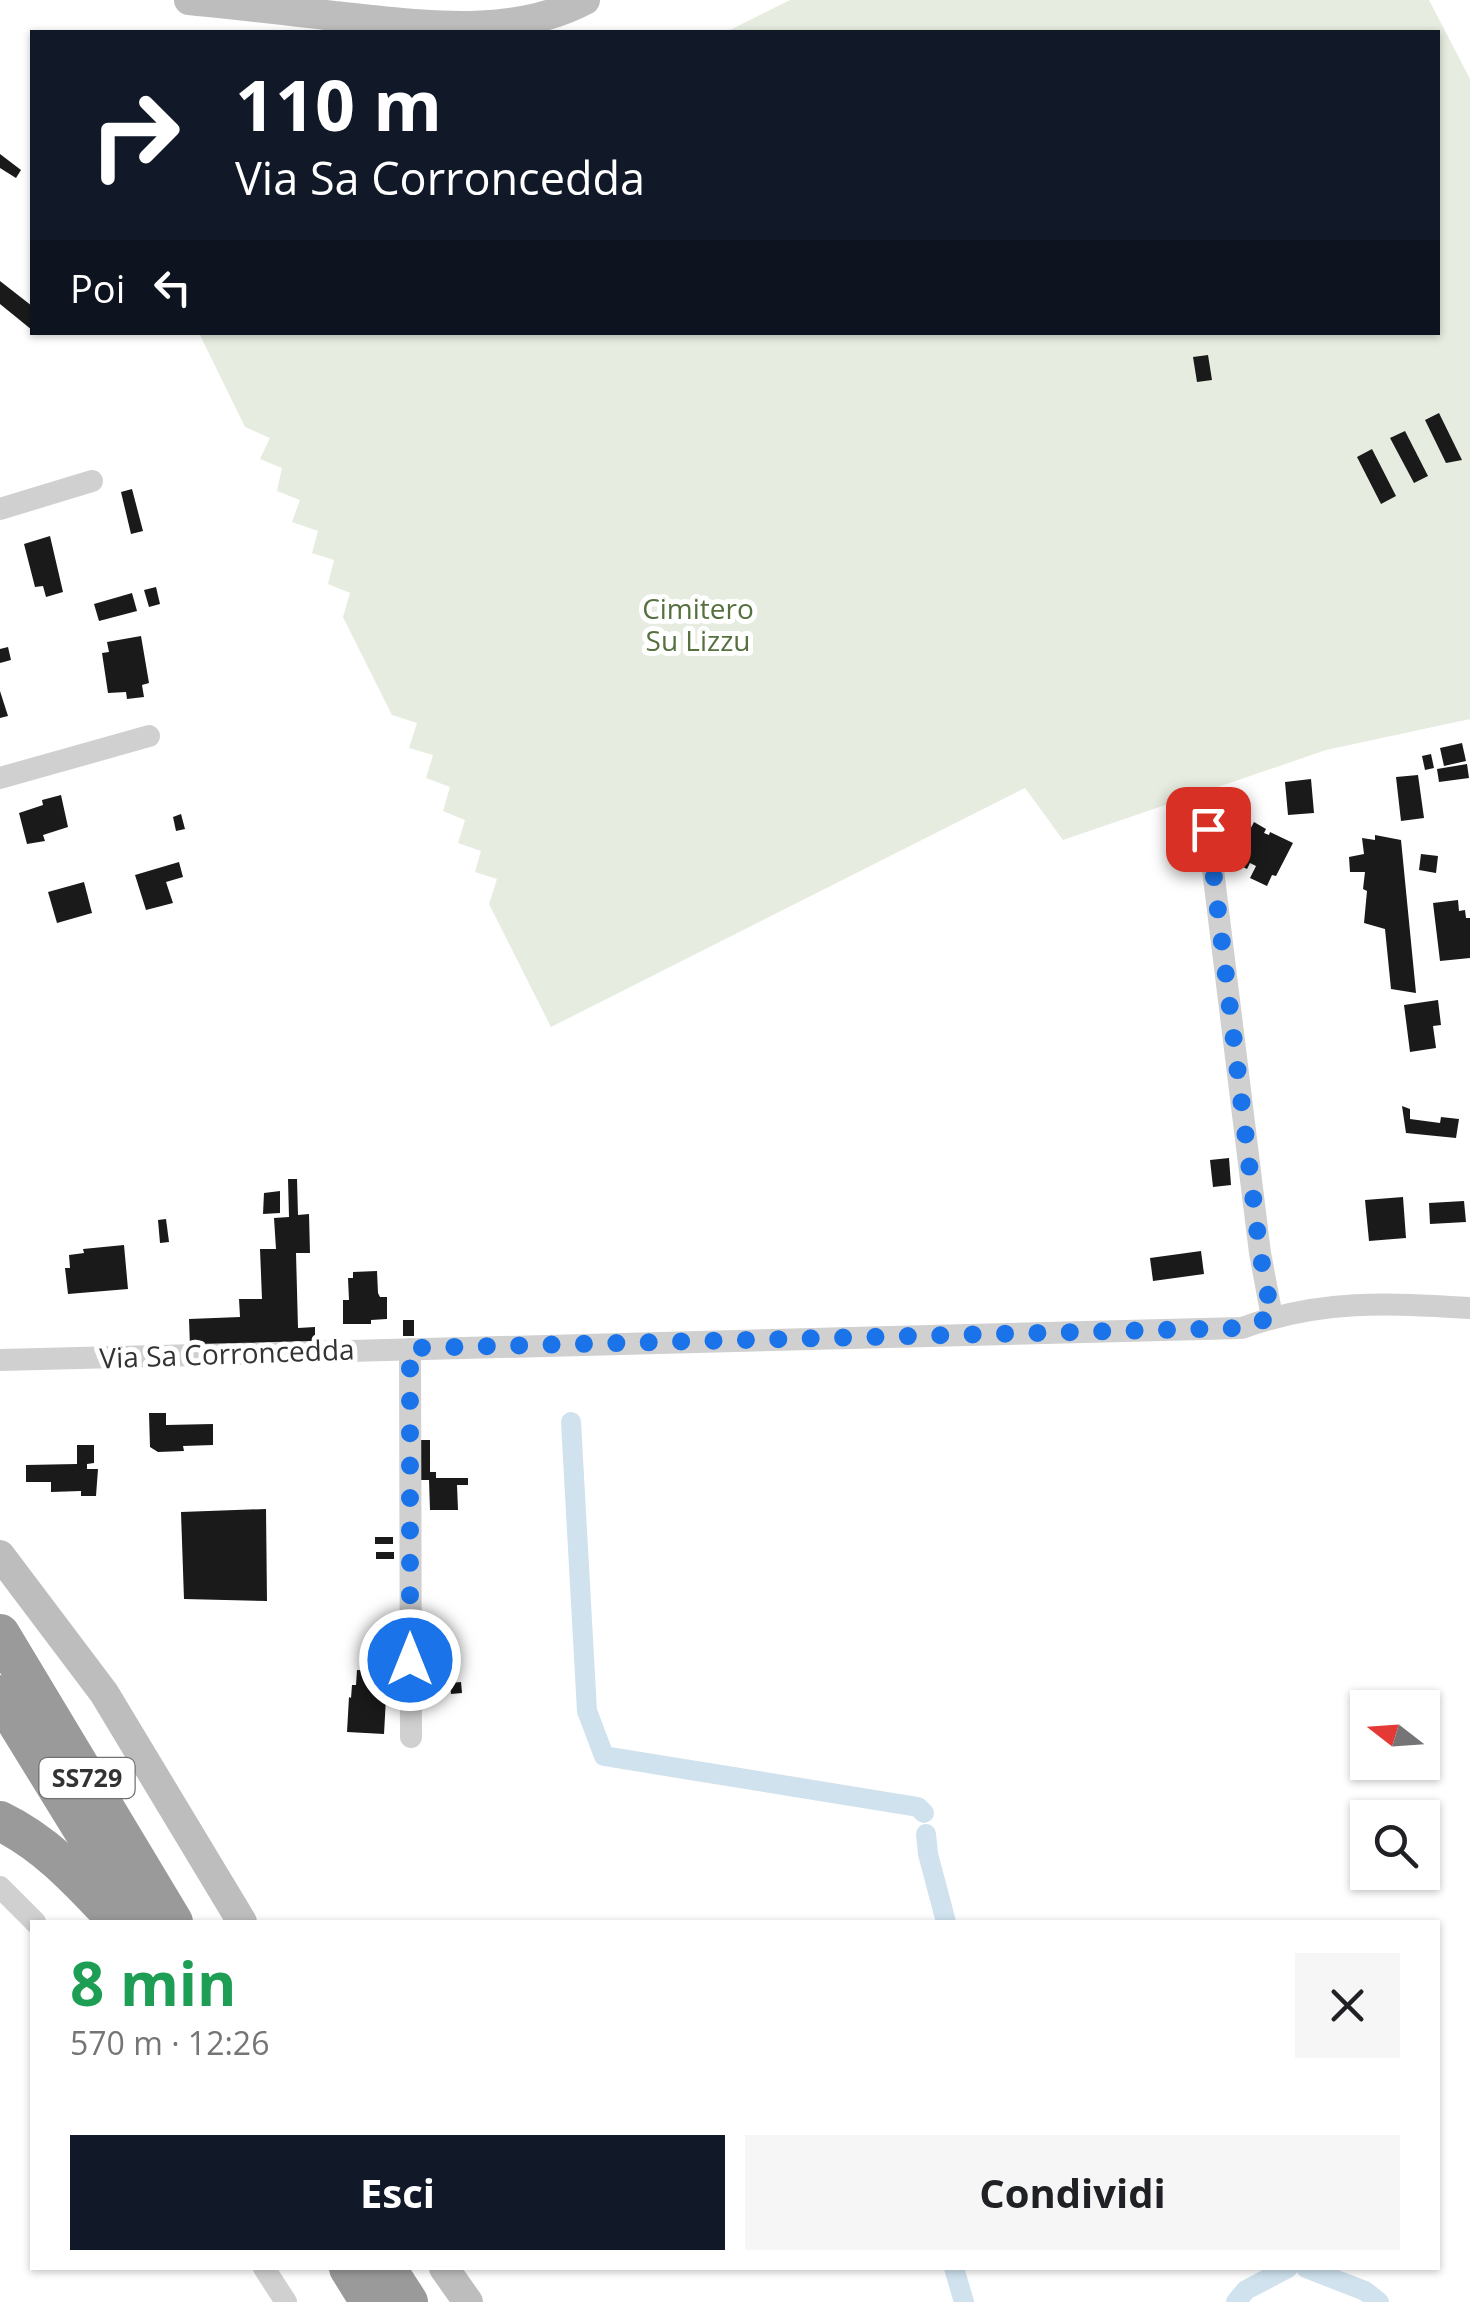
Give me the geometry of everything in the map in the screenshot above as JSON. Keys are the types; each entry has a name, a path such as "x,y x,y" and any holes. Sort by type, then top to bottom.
{"highway":[{"name":"SS729","path":"0,1634 172,1920"},
{"name":"SS729","path":"0,1695 139,1920"},
{"path":"0,1821 24,1832 66,1866 117,1920"},
{"path":"350,2270 370,2302"},
{"path":"387,2270 408,2302"}],"street":[{"path":"188,0 402,23 489,26 530,20 585,0"},
{"path":"0,509 92,480"},
{"path":"0,778 148,736"},
{"path":"1208,829 1258,1234 1272,1317"},
{"name":"Via Sa Corroncedda","path":"0,1360 1242,1328 1272,1317 1362,1302 1470,1308"},
{"path":"410,1348 411,1737"},
{"path":"0,1555 104,1693 241,1920"},
{"path":"0,1887 32,1920"},
{"path":"265,2270 286,2302"},
{"path":"445,2270 468,2302"}],"green space":[{"name":"Cimitero Su Lizzu","path":"790,0 1429,0 1470,79 1470,719 1326,750 1063,840 1025,788 551,1027 489,904 497,879 475,872 481,851 458,843 465,820 443,811 450,787 426,778 433,755 409,748 417,723 392,715 343,617 350,593 328,584 334,560 312,553 318,531 292,522 300,500 277,491 282,468 260,459 270,438 245,427 200,335 1440,335 1440,30 730,30"}],"building":[{"path":"0,154 21,170 16,178 0,168"},
{"path":"0,281 30,304 30,328 0,304"},
{"path":"1208,355 1212,380 1197,382 1193,357"},
{"path":"1439,413 1462,460 1446,463 1425,420"},
{"path":"1405,431 1428,476 1414,483 1390,438"},
{"path":"1372,449 1396,496 1381,504 1357,457"},
{"path":"132,489 143,531 131,534 121,492"},
{"path":"50,536 63,592 46,597 43,586 35,587 24,544"},
{"path":"156,587 160,604 149,607 144,590"},
{"path":"132,593 137,611 99,621 94,604"},
{"path":"141,636 149,683 142,685 144,697 127,699 126,692 108,693 102,653 109,652 107,642"},
{"path":"8,647 11,660 0,663 0,649"},
{"path":"0,691 8,716 0,718"},
{"path":"1462,743 1466,761 1444,766 1440,748"},
{"path":"1431,754 1434,768 1425,770 1422,756"},
{"path":"1467,764 1469,778 1439,782 1437,769"},
{"path":"1418,775 1424,818 1401,821 1396,777"},
{"path":"1311,779 1314,813 1288,815 1285,782"},
{"path":"1240,791 1243,806 1227,809 1224,794"},
{"path":"61,795 68,827 43,835 45,841 27,844 19,813"},
{"path":"181,814 185,829 176,831 173,817"},
{"path":"1254,822 1266,829 1264,833 1293,843 1267,886 1250,878 1256,866 1250,863 1247,869 1233,862"},
{"path":"1375,835 1401,840 1416,993 1391,989 1385,929 1364,923 1365,872 1350,872 1349,857 1364,854 1362,838 1375,840"},
{"path":"1421,854 1438,856 1436,873 1419,870"},
{"path":"179,862 183,877 166,882 173,903 146,910 135,875"},
{"path":"84,882 92,913 57,923 48,892"},
{"path":"1458,900 1459,911 1465,910 1466,918 1470,918 1470,958 1440,961 1433,903"},
{"path":"1438,1000 1441,1025 1433,1026 1436,1048 1410,1052 1404,1005"},
{"path":"1402,1106 1410,1109 1410,1119 1440,1123 1441,1117 1459,1119 1456,1138 1406,1133"},
{"path":"1229,1158 1231,1185 1213,1187 1210,1160"},
{"path":"288,1179 297,1179 298,1215 309,1214 310,1253 296,1253 298,1328 315,1327 315,1343 190,1347 189,1319 240,1317 239,1299 262,1299 260,1249 276,1249 274,1218 289,1217"},
{"path":"280,1191 280,1213 263,1214 264,1193"},
{"path":"1403,1197 1406,1238 1369,1241 1365,1200"},
{"path":"1464,1201 1466,1222 1430,1224 1429,1203"},
{"path":"166,1219 169,1242 160,1243 158,1220"},
{"path":"124,1245 128,1289 68,1294 65,1268 70,1268 69,1255 84,1253 83,1249"},
{"path":"1201,1251 1204,1274 1153,1281 1150,1258"},
{"path":"377,1271 378,1293 387,1297 387,1319 371,1320 371,1324 343,1324 343,1300 349,1300 348,1278 353,1278 353,1272"},
{"path":"403,1320 414,1320 414,1336 403,1336"},
{"path":"149,1413 166,1413 166,1425 213,1424 213,1445 158,1452 150,1447"},
{"path":"414,1440 430,1440 430,1472 436,1472 436,1478 468,1478 468,1485 457,1485 458,1510 430,1510 429,1480 415,1480"},
{"path":"77,1445 94,1445 94,1463 87,1464 87,1469 98,1469 96,1496 81,1496 81,1491 51,1492 51,1482 26,1482 26,1465 77,1464"},
{"path":"266,1509 267,1601 184,1599 181,1512"},
{"path":"375,1537 393,1537 393,1544 375,1544"},
{"path":"376,1552 394,1552 394,1559 376,1559"},
{"path":"386,1632 401,1633 401,1645 386,1644"},
{"path":"357,1670 384,1671 384,1734 347,1732 349,1697 352,1685 356,1685"},
{"path":"461,1682 462,1693 451,1694 450,1683"}],"waterway":[{"path":"571,1422 587,1711 604,1756 918,1807 924,1813"},
{"path":"926,1834 945,1920"},
{"path":"955,2270 964,2302"},
{"path":"1236,2302 1246,2290 1284,2270"},
{"path":"1311,2270 1365,2291 1379,2302"}],"route":[{"path":"410,1660 410,1348 1242,1328 1272,1317 1260,1253 1208,829"}]}
